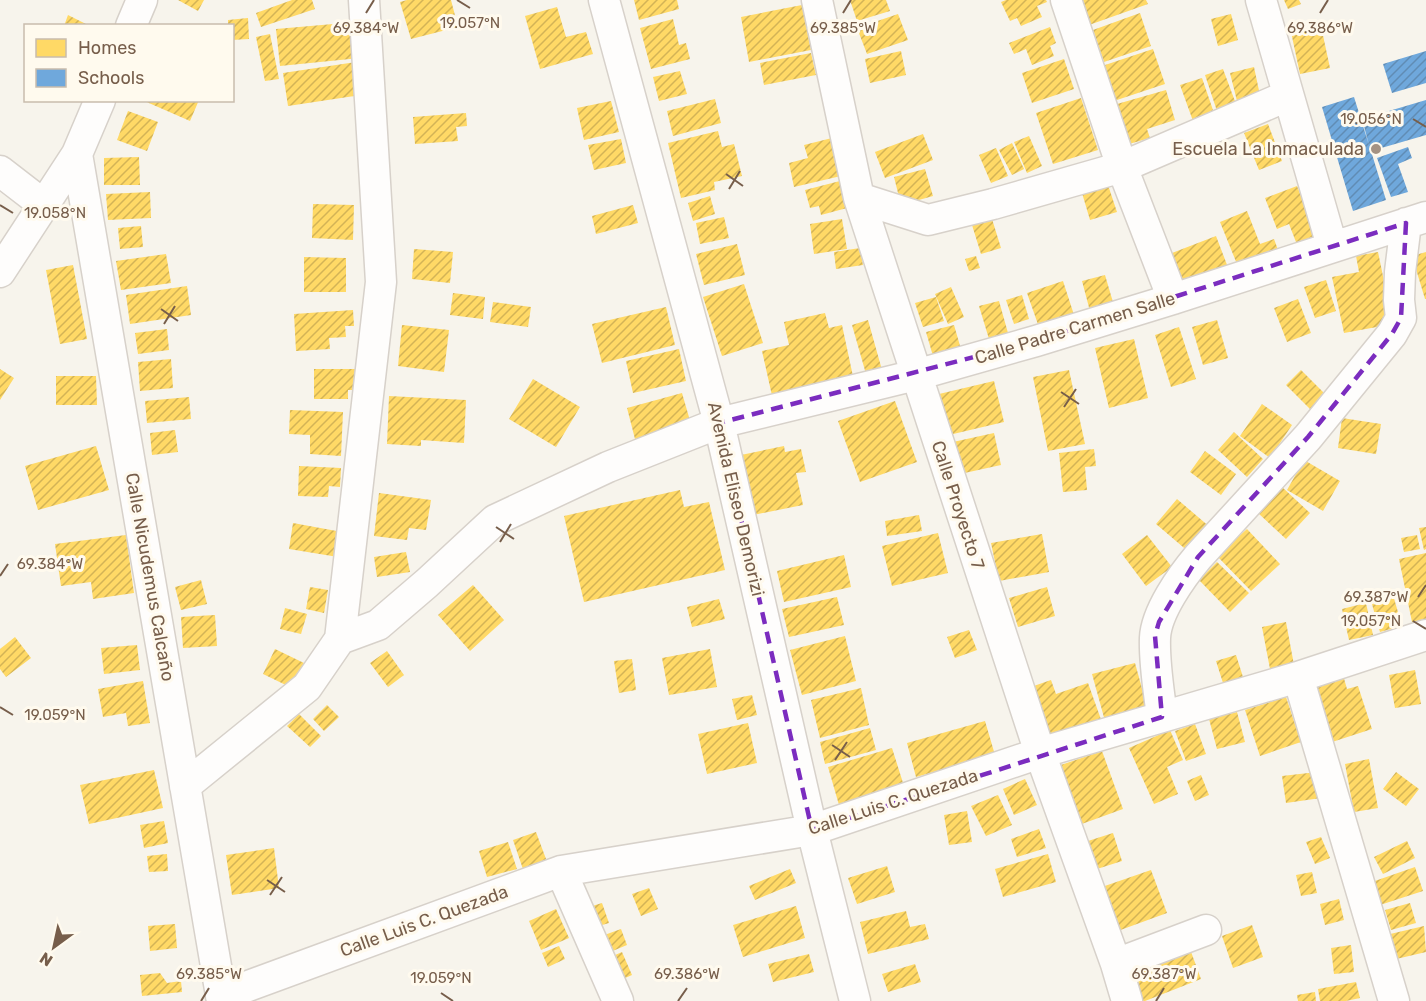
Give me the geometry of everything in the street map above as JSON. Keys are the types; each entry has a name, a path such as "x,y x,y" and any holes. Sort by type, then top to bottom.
{"street":[{"path":"132,24 142,0"},
{"path":"185,786 307,687 340,639 381,282 364,0"},
{"name":"Avenida Eliseo Demorizi","path":"604,0 719,423 812,830 855,1001"},
{"name":"Calle Proyecto 7","path":"817,0 859,198 1040,753 1116,964 1127,1001"},
{"path":"1066,0 1122,167 1173,299"},
{"path":"1261,0 1332,246"},
{"path":"859,198 928,220 1122,167 1287,96"},
{"path":"0,272 77,154 99,102"},
{"name":"Calle Nicudemus Calcaño","path":"77,154 221,998"},
{"path":"0,171 44,205"},
{"path":"1162,717 1155,636 1159,622 1186,572 1198,556 1308,437 1392,334 1401,318 1400,272 1416,220"},
{"name":"Calle Padre Carmen Salle","path":"340,639 378,625 495,519 608,467 719,423 916,375 1173,299 1416,220"},
{"name":"Calle Luis C. Quezada","path":"221,998 561,871 812,830 1040,753 1298,677 1426,635"},
{"path":"1298,677 1394,1001"},
{"path":"561,871 618,1001"},
{"path":"1116,964 1206,930"}],"highlighted area":[{"path":"1406,223 1401,318 1392,334 1308,437 1198,557 1159,622 1155,636 1162,717 812,830 719,423 1036,341"}],"building: Homes":[{"path":"178,0 204,0 198,11"},
{"path":"292,0 312,0 315,9 261,27 256,13"},
{"path":"451,0 458,27 411,39 400,2"},
{"path":"634,0 677,0 679,9 639,20"},
{"path":"850,0 886,0 890,11 857,21"},
{"path":"1046,0 1047,2 1037,6 1042,17 1021,26 1017,18 1010,21 1001,2"},
{"path":"1080,0 1146,0 1148,4 1089,25"},
{"path":"1284,0 1299,0 1301,4 1288,9"},
{"path":"802,5 811,50 749,62 741,17"},
{"path":"557,7 566,37 586,32 593,54 540,69 525,16"},
{"path":"1140,13 1151,46 1104,62 1093,30"},
{"path":"898,14 908,40 867,54 857,28"},
{"path":"1231,14 1238,40 1218,46 1211,19"},
{"path":"68,15 86,24 65,24"},
{"path":"248,18 249,39 234,40 234,24 228,24 228,20"},
{"path":"673,19 679,45 686,43 690,59 651,69 640,28"},
{"path":"356,22 360,58 280,66 276,29"},
{"path":"1321,26 1330,68 1300,74 1291,32"},
{"path":"1050,27 1056,43 1050,46 1054,56 1032,65 1026,49 1014,54 1009,43"},
{"path":"270,34 279,79 265,81 256,37"},
{"path":"1153,49 1165,84 1114,101 1102,66"},
{"path":"901,51 906,75 870,83 865,59"},
{"path":"811,53 816,75 764,85 760,63"},
{"path":"1064,59 1074,89 1032,103 1022,73"},
{"path":"356,62 361,95 288,106 283,73"},
{"path":"1254,67 1261,100 1238,105 1230,73"},
{"path":"1223,69 1236,104 1217,111 1205,75"},
{"path":"680,71 687,94 659,101 653,77"},
{"path":"1202,78 1214,113 1193,121 1180,85"},
{"path":"1166,90 1175,120 1147,129 1150,138 1129,144 1117,104"},
{"path":"1081,98 1098,150 1053,164 1036,113"},
{"path":"715,99 721,123 673,136 667,111"},
{"path":"611,101 619,132 584,140 577,108"},
{"path":"147,102 198,102 190,121"},
{"path":"128,111 158,122 147,151 117,140"},
{"path":"466,113 467,126 456,127 458,141 415,144 413,117"},
{"path":"1268,124 1282,161 1259,170 1244,133"},
{"path":"718,131 722,147 734,144 742,176 714,182 715,190 681,198 668,143"},
{"path":"923,134 933,160 885,178 875,152"},
{"path":"1029,136 1042,166 1027,173 1014,142"},
{"path":"832,138 841,176 794,187 789,163 808,158 804,145"},
{"path":"621,139 626,163 594,170 588,145"},
{"path":"1012,143 1024,169 1012,175 999,150"},
{"path":"996,148 1008,176 991,183 979,155"},
{"path":"139,157 140,185 104,185 104,158"},
{"path":"925,169 933,196 901,205 894,177"},
{"path":"840,181 847,208 821,215 819,206 810,208 805,190"},
{"path":"1108,185 1117,212 1090,220 1082,193"},
{"path":"1297,186 1322,247 1301,255 1289,224 1277,229 1265,198"},
{"path":"150,192 151,218 108,220 106,194"},
{"path":"710,196 715,214 693,221 688,203"},
{"path":"313,204 354,205 353,240 312,238"},
{"path":"633,205 638,223 596,234 592,216"},
{"path":"1247,211 1260,244 1274,239 1281,258 1241,274 1220,222"},
{"path":"724,217 729,238 700,244 696,223"},
{"path":"842,219 847,249 814,254 810,224"},
{"path":"992,219 1001,248 981,254 972,225"},
{"path":"141,226 143,247 120,249 118,228"},
{"path":"1216,236 1229,270 1185,287 1172,253"},
{"path":"737,244 745,275 704,285 696,254"},
{"path":"860,248 863,265 836,269 834,252"},
{"path":"414,249 453,252 450,283 412,279"},
{"path":"1378,252 1393,324 1344,333 1332,277 1359,272 1356,256"},
{"path":"1426,252 1426,299 1425,299 1412,256"},
{"path":"166,254 171,283 121,290 116,261"},
{"path":"976,256 980,268 969,271 965,259"},
{"path":"304,257 346,258 346,292 304,292"},
{"path":"73,265 87,339 60,344 46,270"},
{"path":"1105,275 1115,309 1091,315 1082,281"},
{"path":"1326,280 1336,311 1315,318 1304,287"},
{"path":"1063,281 1076,321 1041,333 1027,293"},
{"path":"744,284 763,343 722,356 703,297"},
{"path":"187,286 191,315 130,324 126,295"},
{"path":"951,287 964,317 948,324 935,294"},
{"path":"453,293 485,297 483,319 450,315"},
{"path":"1022,295 1029,319 1014,324 1006,300"},
{"path":"936,297 944,321 923,327 915,303"},
{"path":"1298,299 1311,333 1287,342 1274,308"},
{"path":"999,301 1008,333 989,339 979,306"},
{"path":"493,302 531,307 528,327 490,322"},
{"path":"666,307 675,345 602,363 592,324"},
{"path":"353,310 354,326 345,326 346,337 329,338 330,349 296,351 294,314"},
{"path":"825,313 829,328 842,325 854,381 773,400 762,351 789,345 784,322"},
{"path":"868,320 882,370 866,374 852,325"},
{"path":"1217,320 1228,358 1203,365 1192,327"},
{"path":"402,325 449,330 444,372 398,366"},
{"path":"954,325 963,356 935,363 926,332"},
{"path":"1179,327 1196,379 1171,387 1155,335"},
{"path":"167,329 169,350 138,354 135,333"},
{"path":"1134,339 1148,398 1109,408 1095,348"},
{"path":"679,349 686,381 633,393 626,361"},
{"path":"171,359 173,388 140,391 138,362"},
{"path":"0,369 14,378 0,400"},
{"path":"314,369 358,369 358,390 348,390 348,399 314,399"},
{"path":"1069,370 1085,444 1048,451 1033,377"},
{"path":"1301,370 1327,396 1312,411 1286,385"},
{"path":"56,376 96,376 97,405 56,405"},
{"path":"533,379 580,407 556,447 509,419"},
{"path":"994,381 1004,422 949,435 939,394"},
{"path":"682,393 691,424 635,439 627,408"},
{"path":"389,396 466,400 464,443 421,440 421,446 387,444"},
{"path":"189,397 191,419 147,423 145,401"},
{"path":"895,401 917,462 860,482 838,421"},
{"path":"1262,404 1292,425 1270,458 1240,436"},
{"path":"290,410 343,412 341,456 310,454 310,435 289,434"},
{"path":"1342,418 1381,424 1376,454 1338,448"},
{"path":"175,430 178,452 152,455 150,433"},
{"path":"1234,432 1263,459 1247,477 1218,450"},
{"path":"994,433 1001,465 960,474 953,442"},
{"path":"96,446 109,490 38,510 25,466"},
{"path":"784,446 785,452 801,449 806,472 796,473 803,505 753,515 741,455"},
{"path":"1094,449 1096,466 1085,467 1087,490 1063,492 1059,453"},
{"path":"1205,451 1236,474 1221,495 1190,472"},
{"path":"1304,460 1340,481 1323,511 1287,490"},
{"path":"299,466 341,468 340,487 329,486 328,497 298,496"},
{"path":"1282,487 1310,513 1286,539 1258,513"},
{"path":"680,490 684,507 709,502 725,570 584,602 564,516"},
{"path":"379,493 431,500 426,530 409,528 407,540 374,536"},
{"path":"1177,499 1211,528 1190,553 1156,524"},
{"path":"919,515 922,531 887,536 885,521"},
{"path":"293,523 342,532 338,557 289,549"},
{"path":"1426,527 1426,549 1424,550 1419,528"},
{"path":"1247,529 1280,564 1251,591 1217,556"},
{"path":"938,533 948,573 892,586 882,546"},
{"path":"1042,534 1049,572 999,581 991,543"},
{"path":"126,535 134,593 93,599 91,582 61,586 55,544"},
{"path":"1147,535 1172,567 1146,586 1122,554"},
{"path":"1417,535 1420,549 1404,552 1401,538"},
{"path":"406,552 410,572 377,577 374,557"},
{"path":"1426,553 1426,619 1412,622 1399,559"},
{"path":"844,555 851,587 784,602 777,571"},
{"path":"1217,562 1249,593 1230,612 1199,580"},
{"path":"201,580 207,604 181,610 175,587"},
{"path":"473,585 504,620 470,651 438,615"},
{"path":"310,587 328,590 324,613 306,609"},
{"path":"1047,587 1055,616 1018,627 1009,598"},
{"path":"1391,588 1402,626 1380,632 1369,594"},
{"path":"837,597 844,625 789,637 782,609"},
{"path":"719,599 725,619 692,627 687,607"},
{"path":"1366,603 1373,635 1349,640 1342,609"},
{"path":"285,608 307,614 301,634 280,629"},
{"path":"215,615 217,646 183,648 181,617"},
{"path":"1286,622 1294,665 1270,669 1262,627"},
{"path":"969,630 977,650 955,658 947,637"},
{"path":"845,636 856,681 802,695 790,650"},
{"path":"15,637 31,658 6,677 0,669 0,649"},
{"path":"137,645 140,670 104,674 101,648"},
{"path":"275,649 304,663 292,688 263,674"},
{"path":"710,649 717,687 669,695 662,658"},
{"path":"387,651 404,675 388,687 370,663"},
{"path":"1236,655 1243,677 1223,683 1216,661"},
{"path":"632,659 636,690 619,693 614,661"},
{"path":"1135,663 1148,710 1105,721 1092,674"},
{"path":"1415,670 1421,704 1395,708 1389,675"},
{"path":"1343,675 1347,689 1358,686 1372,729 1326,744 1307,687"},
{"path":"1051,680 1056,694 1088,683 1103,725 1048,744 1028,688"},
{"path":"143,681 150,723 128,726 126,713 103,717 98,689"},
{"path":"861,688 869,725 820,738 811,700"},
{"path":"752,695 757,715 737,720 732,699"},
{"path":"1286,697 1301,742 1260,756 1245,710"},
{"path":"327,705 339,717 324,731 313,719"},
{"path":"1237,712 1245,742 1217,749 1209,719"},
{"path":"299,714 321,736 310,747 287,726"},
{"path":"985,721 995,755 916,777 907,743"},
{"path":"748,723 757,763 707,774 698,734"},
{"path":"1195,724 1206,754 1186,761 1175,731"},
{"path":"870,728 876,750 825,764 820,742"},
{"path":"1170,730 1183,760 1167,767 1178,794 1154,804 1129,748"},
{"path":"892,748 904,786 839,805 828,767"},
{"path":"1102,751 1123,809 1079,825 1058,766"},
{"path":"1369,759 1378,808 1354,812 1345,764"},
{"path":"154,770 163,808 89,824 80,785"},
{"path":"1317,772 1321,798 1286,803 1282,776"},
{"path":"1396,772 1419,789 1406,806 1383,789"},
{"path":"1201,775 1209,795 1195,801 1187,781"},
{"path":"1025,779 1037,805 1014,815 1003,789"},
{"path":"998,795 1012,825 986,836 971,806"},
{"path":"967,811 972,842 949,845 944,815"},
{"path":"164,821 168,843 144,848 140,825"},
{"path":"1039,829 1046,848 1017,857 1011,839"},
{"path":"536,832 549,867 525,875 513,840"},
{"path":"1113,833 1122,861 1097,869 1088,841"},
{"path":"1321,837 1330,858 1315,864 1306,842"},
{"path":"1407,841 1415,858 1383,874 1374,857"},
{"path":"508,842 517,869 487,877 479,851"},
{"path":"274,848 279,888 232,895 226,855"},
{"path":"167,854 168,871 149,872 147,856"},
{"path":"1048,854 1056,882 1003,897 995,869"},
{"path":"887,866 895,892 857,904 848,878"},
{"path":"1415,867 1423,891 1380,905 1372,882"},
{"path":"790,869 796,883 755,900 749,886"},
{"path":"1151,870 1167,913 1115,932 1099,888"},
{"path":"1312,872 1317,893 1301,896 1296,875"},
{"path":"649,888 658,909 641,916 632,894"},
{"path":"1339,899 1344,920 1325,925 1320,904"},
{"path":"602,903 609,923 592,928 586,908"},
{"path":"1410,903 1416,923 1391,930 1385,910"},
{"path":"796,906 805,938 743,957 733,925"},
{"path":"556,909 569,938 541,950 529,921"},
{"path":"906,911 910,927 925,924 929,939 868,954 860,922"},
{"path":"175,924 177,948 150,951 148,926"},
{"path":"1252,925 1263,957 1233,968 1222,936"},
{"path":"1424,926 1426,952 1392,960 1386,935"},
{"path":"621,929 627,945 603,955 596,938"},
{"path":"1351,945 1354,972 1334,974 1331,948"},
{"path":"559,946 565,959 548,967 542,953"},
{"path":"1190,949 1201,979 1145,1001 1137,1001 1126,974"},
{"path":"622,952 632,975 616,982 606,959"},
{"path":"809,954 814,972 773,982 768,964"},
{"path":"915,964 921,982 888,992 882,974"},
{"path":"160,973 167,983 181,981 182,992 142,996 140,975"},
{"path":"1356,982 1360,998 1346,1001 1320,1001 1318,989"},
{"path":"1315,992 1316,1001 1298,1001 1297,995"}],"building: Schools":[{"path":"1426,51 1426,83 1392,93 1383,64"},
{"path":"1354,97 1369,145 1362,119 1426,100 1426,135 1371,151 1386,200 1353,211 1322,107"},
{"path":"1408,147 1412,158 1398,164 1408,192 1391,197 1377,158"}],"place":[{"name":"Escuela La Inmaculada","path":"1376,149"}]}
